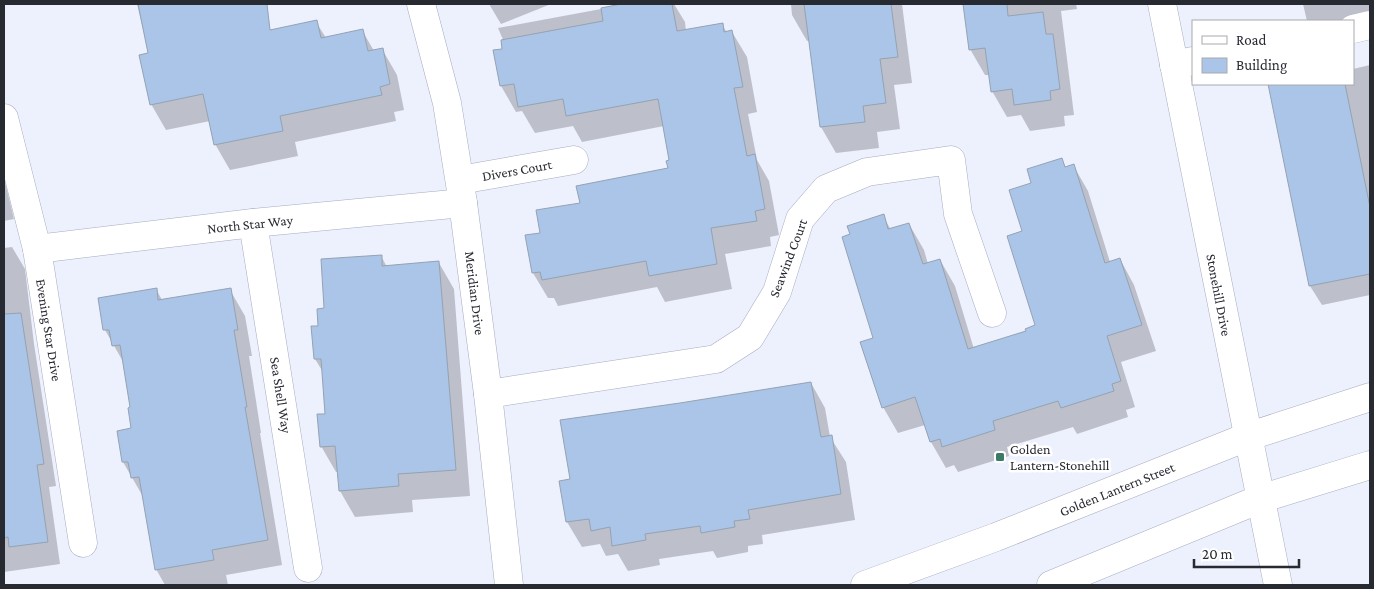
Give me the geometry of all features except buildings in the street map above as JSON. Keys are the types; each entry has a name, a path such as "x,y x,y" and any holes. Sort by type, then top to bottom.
{"street":[{"name":"Meridian Drive","path":"421,4 447,103 462,192 488,394 509,585"},
{"name":"Stonehill Drive","path":"1162,4 1183,63 1247,437 1278,585"},
{"path":"1354,29 1370,25"},
{"name":"Evening Star Drive","path":"4,118 37,249 83,543"},
{"name":"Divers Court","path":"462,192 574,160"},
{"name":"Seawind Court","path":"488,394 716,359 750,337 778,292 800,219 826,189 867,172 951,160 958,214 992,312"},
{"name":"North Star Way","path":"37,249 253,223 462,192"},
{"name":"Sea Shell Way","path":"253,223 308,568"},
{"name":"Golden Lantern Street","path":"865,585 996,537 1247,437 1370,397"},
{"path":"1051,585 1260,499 1370,465"}],"place":[{"name":"Golden Lantern-Stonehill","path":"1000,457"}]}
